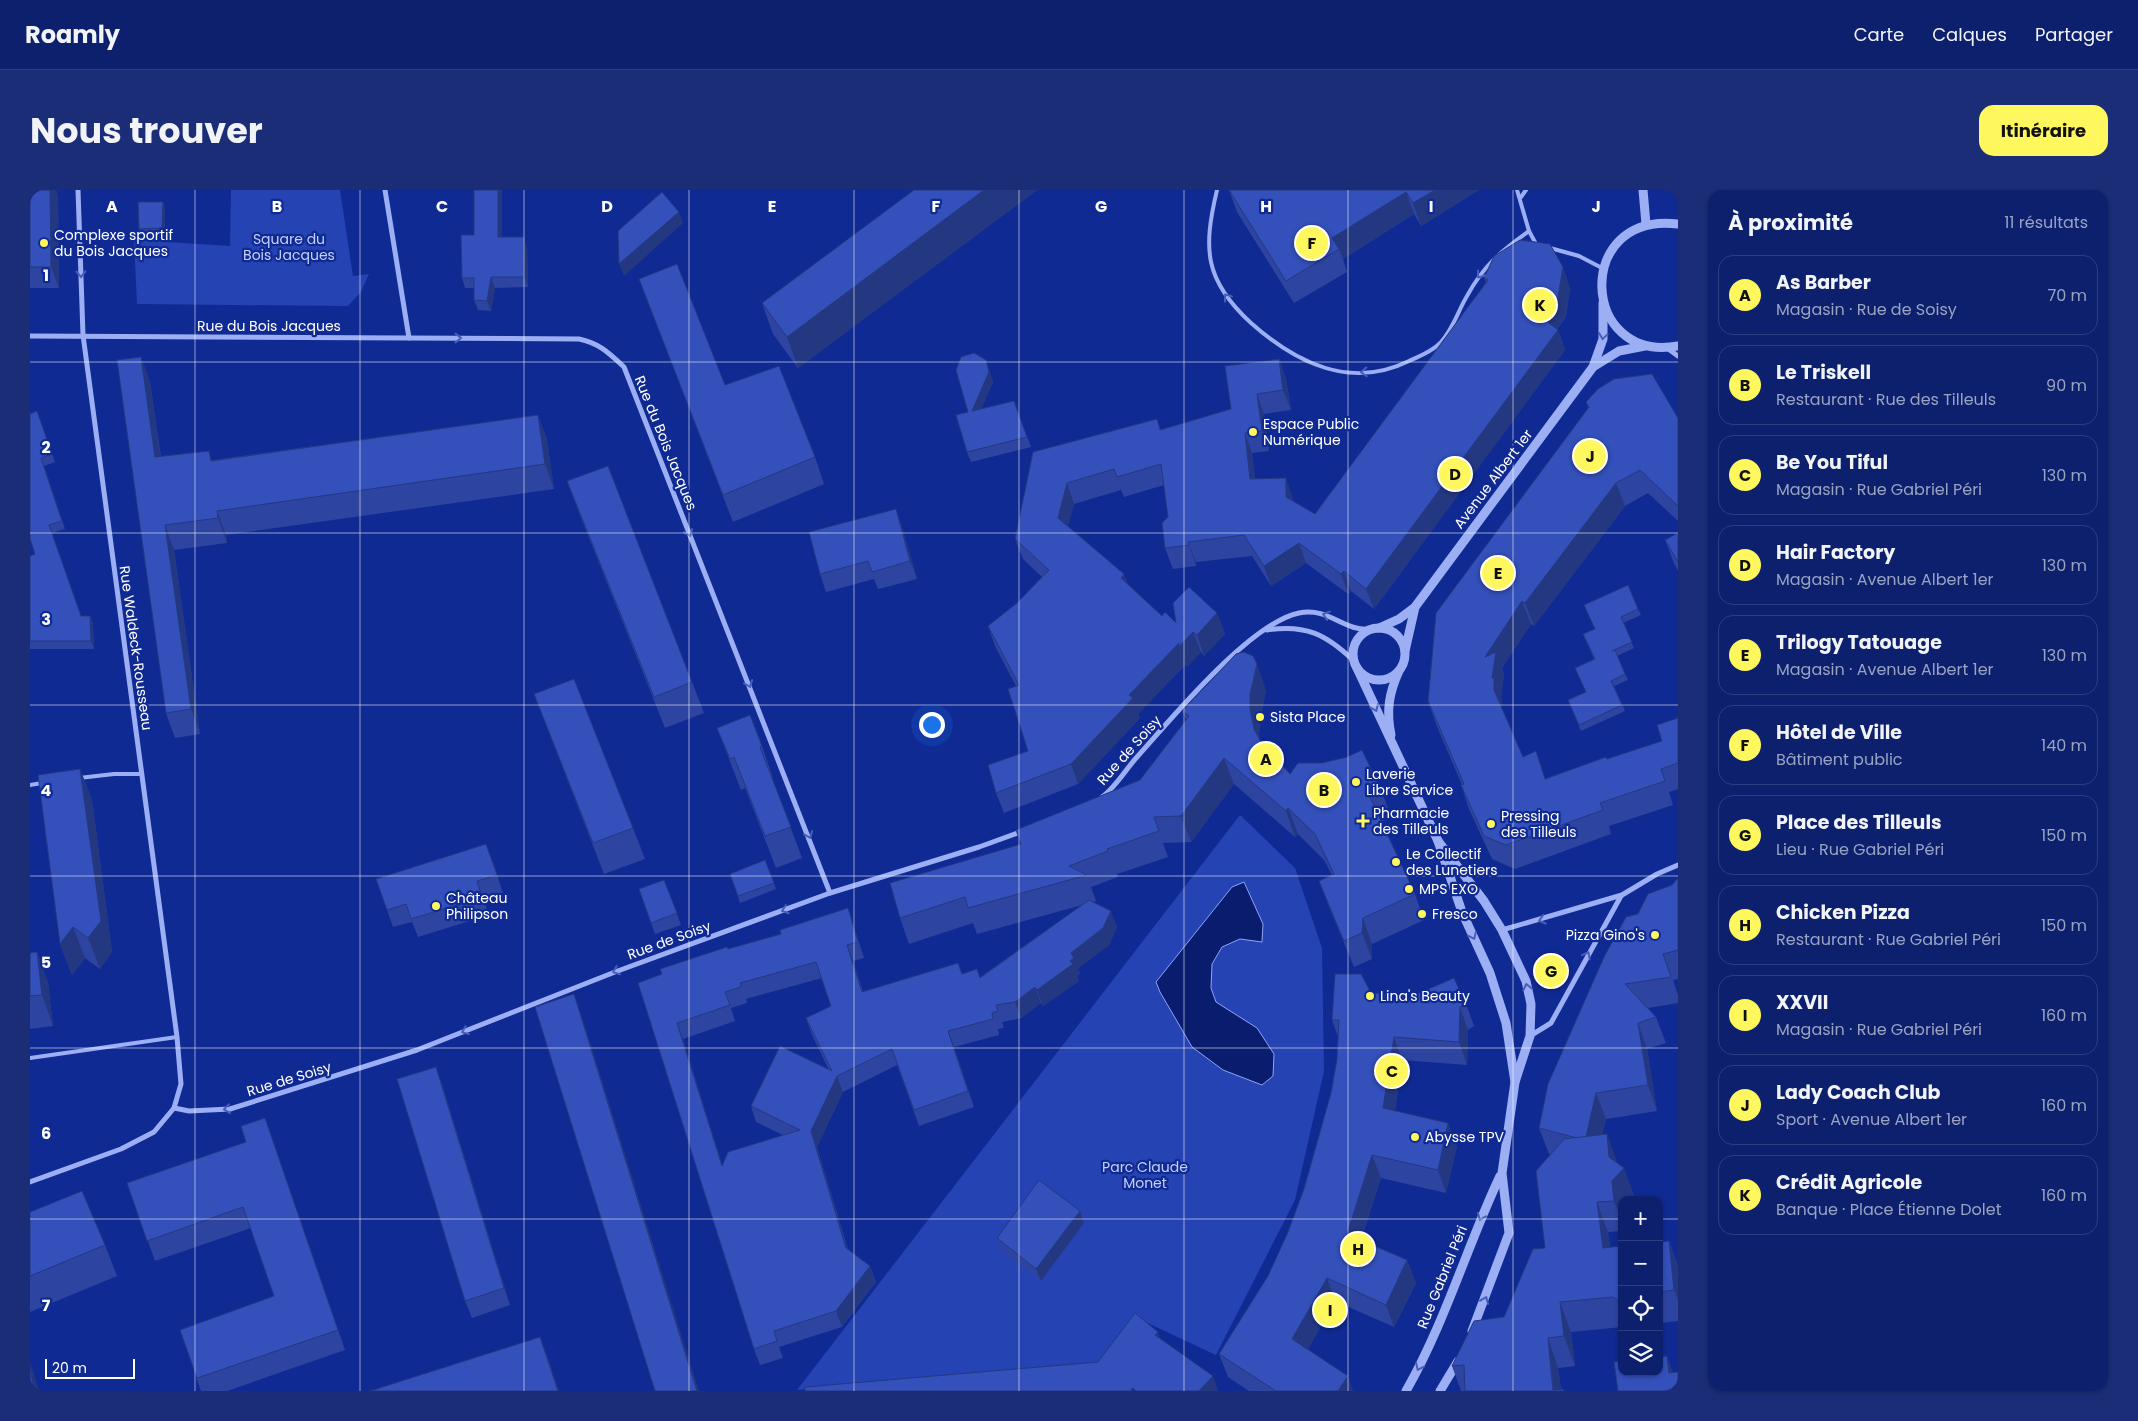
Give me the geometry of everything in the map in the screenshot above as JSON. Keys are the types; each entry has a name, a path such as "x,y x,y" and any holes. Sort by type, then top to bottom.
{"street":[{"name":"Rue Waldeck-Rousseau","path":"78,190 83,336 177,1037 181,1084 174,1108"},
{"path":"385,190 409,338"},
{"path":"1643,190 1646,224"},
{"path":"1602,268 1612,249 1627,233 1646,224 1662,222 1678,224"},
{"name":"Avenue Albert 1er","path":"1375,628 1399,619 1415,607 1593,367 1603,339 1603,303 1600,286 1602,268"},
{"path":"1603,303 1610,318 1621,332 1636,342 1652,347 1667,348 1678,346"},
{"name":"Rue du Bois Jacques","path":"30,336 579,339 592,342 604,348 624,368 830,893"},
{"name":"Avenue Albert 1er","path":"1593,367 1619,351 1639,346 1652,347"},
{"path":"1667,348 1678,356"},
{"name":"Avenue Albert 1er","path":"1405,654 1415,607"},
{"name":"Rue de Soisy","path":"1097,799 1105,795 1136,758 1240,647 1287,616 1314,612 1330,616 1354,629 1375,628"},
{"name":"Rue de Soisy","path":"1266,630 1295,628 1312,631 1337,646 1356,665"},
{"path":"1394,748 1388,707 1389,694 1405,654 1399,638 1393,632 1375,628 1358,638 1354,645 1356,665 1394,748 1438,841"},
{"path":"1356,665 1370,678 1378,680 1386,678 1400,669"},
{"name":"Rue de Soisy","path":"174,1108 189,1111 230,1109 417,1050 614,972 830,893 980,847 1032,828"},
{"name":"Rue Gabriel Péri","path":"1438,841 1484,901 1502,930 1526,981 1531,1004 1530,1036 1515,1082 1502,1173 1509,1233 1470,1337"},
{"name":"Rue Gabriel Péri","path":"1438,841 1462,912 1494,982 1506,1023 1515,1082"},
{"path":"1502,930 1622,895 1657,874 1678,865"},
{"path":"1530,1036 1551,1023 1622,895"},
{"path":"30,1182 121,1149 154,1132 174,1108"},
{"name":"Rue Gabriel Péri","path":"1406,1391 1440,1320 1484,1211 1502,1173"},
{"path":"1440,1391 1462,1352"}],"lane":[{"path":"1218,190 1210,220 1208,250 1214,276 1223,291 1252,324 1302,359 1332,371 1363,373 1388,369 1423,355 1441,343 1454,323 1467,296 1496,254 1529,231"},
{"path":"1517,190 1521,197 1529,231 1535,244 1579,256 1602,268"},
{"path":"1521,197 1526,190"},
{"path":"76,779 114,774 141,774"},
{"path":"30,785 48,782"},
{"path":"30,1058 177,1037"}],"green space":[{"name":"Square du Bois Jacques","path":"231,190 340,190 353,276 369,274 361,292 348,306 137,304 134,240 230,246"},
{"name":"Parc Claude Monet","path":"1240,815 1295,868 1322,948 1324,1071 1295,1200 1216,1355 1141,1320 1094,1372 797,1390"}],"shaded area":[{"path":"1244,882 1263,924 1262,942 1240,939 1222,947 1212,964 1211,988 1216,1002 1257,1028 1274,1054 1273,1076 1262,1085 1223,1070 1192,1047 1156,982 1232,887"}],"building":[{"path":"30,190 50,190 51,267 30,267"},
{"path":"474,190 498,190 498,237 524,237 524,277 491,277 487,301 474,300 474,278 462,278 461,235 474,235"},
{"path":"914,190 984,190 787,337 762,303"},
{"path":"1229,190 1435,190 1413,203 1406,192 1332,238 1339,249 1286,281"},
{"path":"662,192 679,212 619,264 618,231"},
{"path":"138,202 163,202 162,228 139,229"},
{"path":"1520,240 1550,244 1563,267 1558,297 1543,318 1558,330 1366,589 1344,571 1341,574 1299,543 1264,566 1244,535 1188,542 1189,545 1165,548 1162,523 1168,517 1161,464 1117,477 1114,469 1067,483 1058,518 1124,574 1121,578 1162,616 1165,612 1176,623 1173,603 1189,587 1217,613 1197,635 1193,632 1179,647 1179,643 1129,695 1133,698 1071,764 996,793 988,765 1028,751 1008,689 1019,685 988,626 1017,603 1049,570 1015,539 1033,452 1157,419 1160,430 1231,409 1225,366 1279,359 1283,390 1257,394 1262,431 1245,433 1250,479 1286,478 1286,497 1315,514 1488,280 1484,278 1494,256"},
{"path":"677,264 725,385 779,366 815,457 723,495 639,279"},
{"path":"974,353 986,360 989,372 972,411 1014,401 1027,437 967,452 956,415 968,412 956,370 961,357"},
{"path":"141,357 155,457 209,451 211,461 538,415 545,464 217,511 218,518 165,525 191,709 166,713 117,360"},
{"path":"1652,374 1678,418 1678,506 1640,470 1616,483 1525,603 1522,601 1485,657 1496,652 1492,678 1494,678 1494,690 1523,757 1536,751 1545,779 1606,757 1607,759 1662,741 1657,725 1678,718 1678,763 1661,769 1665,781 1600,803 1603,810 1506,845 1484,836 1461,785 1464,784 1428,701 1436,613 1589,407 1586,402 1598,389 1614,379"},
{"path":"37,411 52,454 41,458 62,521 49,525 81,616 90,616 91,641 30,641 30,556 35,554 30,539 30,414"},
{"path":"608,466 692,682 654,697 567,481"},
{"path":"896,509 910,561 872,572 868,561 820,574 809,532"},
{"path":"1678,533 1678,562 1665,540"},
{"path":"1628,585 1638,609 1621,617 1632,642 1612,651 1615,650 1625,674 1611,681 1622,705 1579,725 1568,700 1586,692 1575,668 1595,659 1583,634 1595,629 1584,605"},
{"path":"1244,652 1253,656 1257,664 1250,695 1250,709 1254,729 1260,740 1290,774 1298,763 1322,763 1347,757 1362,750 1382,792 1370,797 1415,894 1363,918 1362,933 1344,941 1319,881 1334,874 1315,834 1288,808 1286,811 1224,758 1181,816 1154,817 1159,831 1107,849 1108,851 1069,866 1087,875 968,908 965,897 900,918 890,883 1021,844 1016,830 1140,780 1189,716 1182,711 1236,654"},
{"path":"574,679 633,828 593,843 534,694"},
{"path":"750,715 762,746 760,747 791,827 765,836 734,757 730,759 717,728"},
{"path":"80,769 101,921 88,938 73,927 60,944 38,775"},
{"path":"486,844 497,875 477,881 482,897 411,919 406,904 387,910 376,879"},
{"path":"765,860 774,883 738,896 730,874"},
{"path":"1678,878 1678,950 1663,954 1671,977 1625,984 1656,1017 1638,1023 1648,1085 1596,1093 1586,1137 1577,1138 1539,1128 1548,1084 1604,957 1626,917 1638,914 1648,894 1672,885"},
{"path":"664,880 677,913 651,923 639,889"},
{"path":"1089,900 1111,911 1103,928 1071,953 1074,958 1070,961 1073,964 1037,990 1035,987 1015,1002 996,1005 998,1011 992,1013 993,1019 948,1031 968,1091 914,1110 892,1049 837,1076 811,1131 846,1248 870,1266 836,1311 774,1331 777,1341 754,1349 638,983 662,974 660,969 727,947 728,949 781,934 780,930 848,908 858,942 847,945 862,992 958,963 962,974 977,969 980,978","holes":["816,962 831,1006 806,1018 832,1071 780,1046 751,1106 800,1130 728,1152 722,1166 677,1023 730,1005 725,992 741,987 740,983"]},
{"path":"37,952 42,995 30,996 30,953"},
{"path":"1335,974 1361,974 1371,993 1415,995 1454,978 1466,1004 1460,1007 1459,1042 1394,1037 1383,1108 1448,1123 1438,1170 1372,1155 1347,1234 1407,1260 1386,1305 1327,1278 1292,1339 1348,1376 1338,1391 1276,1391 1219,1354 1268,1276 1288,1232 1304,1189 1331,1093 1337,1059 1339,1020 1332,1020"},
{"path":"574,994 697,1391 655,1391 535,1007"},
{"path":"436,1067 504,1288 465,1301 397,1079"},
{"path":"265,1118 338,1330 197,1378 180,1330 274,1296 243,1207 147,1241 127,1183 246,1142 241,1126"},
{"path":"1607,1134 1609,1157 1624,1168 1612,1181 1614,1201 1597,1202 1603,1248 1618,1246 1618,1300 1613,1297 1560,1302 1564,1336 1548,1338 1553,1390 1563,1389 1564,1391 1465,1391 1464,1365 1452,1366 1474,1321 1504,1317 1533,1249 1545,1248 1536,1171 1564,1139"},
{"path":"1039,1180 1080,1211 1036,1269 997,1238"},
{"path":"82,1191 105,1245 30,1276 30,1212"},
{"path":"1669,1241 1674,1290 1663,1291 1663,1286 1663,1242"},
{"path":"1135,1313 1158,1332 1155,1335 1213,1376 1199,1391 1136,1391 1132,1388 1132,1391 805,1391 805,1387 1098,1362"},
{"path":"540,1337 558,1391 370,1391"},
{"path":"1663,1356 1667,1356 1669,1373 1678,1372 1678,1391 1618,1391 1614,1362 1618,1362 1618,1376 1663,1376"},
{"path":"30,1368 34,1391 30,1391"}],"place":[{"name":"Complexe sportif du Bois Jacques","path":"44,243"},
{"name":"Hôtel de Ville","path":"1312,243"},
{"name":"Crédit Agricole","path":"1540,305"},
{"name":"Espace Public Numérique","path":"1253,432"},
{"name":"Lady Coach Club","path":"1590,456"},
{"name":"Hair Factory","path":"1455,474"},
{"name":"Trilogy Tatouage","path":"1498,573"},
{"name":"Sista Place","path":"1260,717"},
{"name":"As Barber","path":"1266,759"},
{"name":"Laverie Libre Service","path":"1356,782"},
{"name":"Le Triskell","path":"1324,790"},
{"name":"Pharmacie des Tilleuls","path":"1363,821"},
{"name":"Pressing des Tilleuls","path":"1491,824"},
{"name":"Le Collectif des Lunetiers","path":"1396,862"},
{"name":"MPS EXO","path":"1409,889"},
{"name":"Château Philipson","path":"436,906"},
{"name":"Fresco","path":"1422,914"},
{"name":"Pizza Gino's","path":"1655,935"},
{"name":"Place des Tilleuls","path":"1551,971"},
{"name":"Lina's Beauty","path":"1370,996"},
{"name":"Be You Tiful","path":"1392,1071"},
{"name":"Abysse TPV","path":"1415,1137"},
{"name":"Chicken Pizza","path":"1358,1249"},
{"name":"XXVII","path":"1330,1310"}]}
